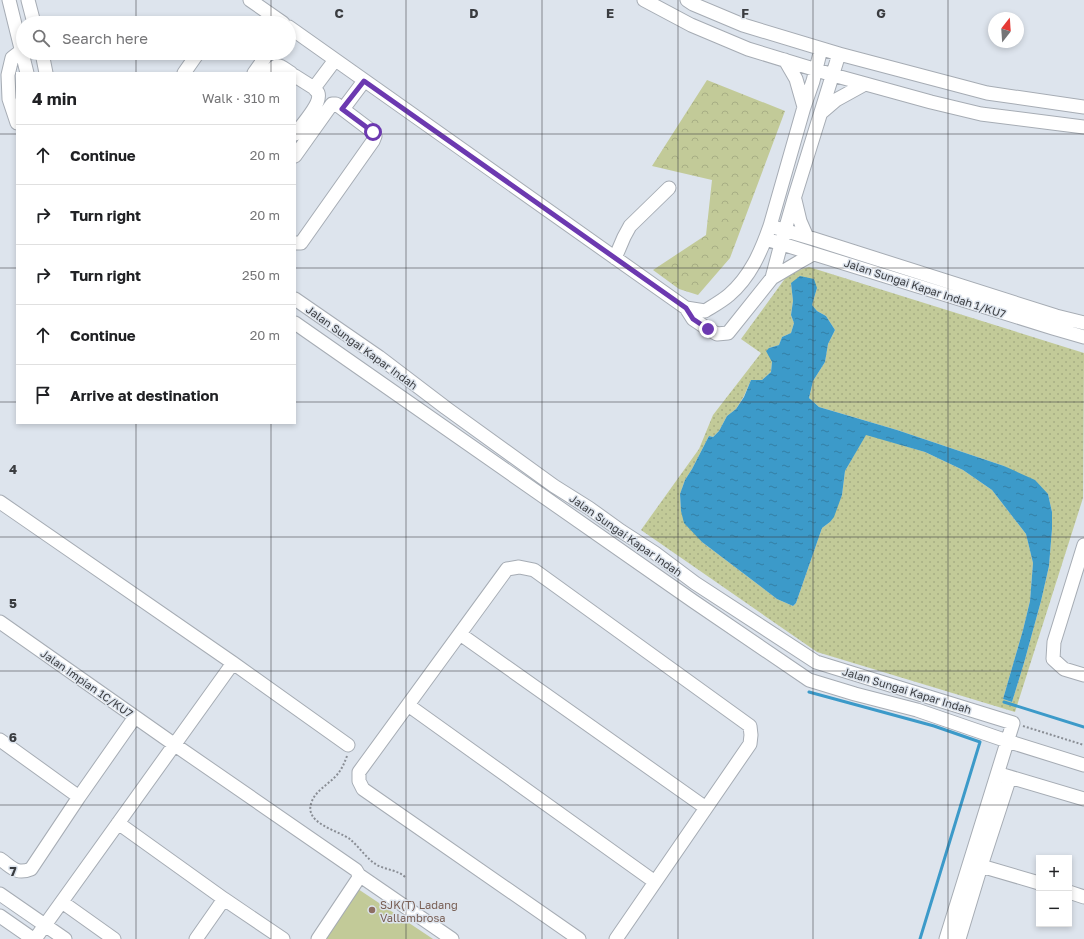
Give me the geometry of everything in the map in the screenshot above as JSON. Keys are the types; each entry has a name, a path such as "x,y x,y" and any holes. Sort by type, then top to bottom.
{"street":[{"path":"9,0 16,30"},
{"path":"28,0 32,16"},
{"path":"250,0 272,16"},
{"path":"644,0 691,25 748,49 833,75 931,102 982,114 1084,127"},
{"path":"687,0 693,4 743,25 839,54 987,93 1084,107"},
{"path":"296,33 364,81 617,252 686,308 693,319 717,334 728,333 772,278 798,262 818,255"},
{"path":"686,308 705,311 729,295 744,280 756,261 768,232 821,49"},
{"path":"772,278 794,199 839,54"},
{"path":"16,55 12,58 8,75 9,99 16,120"},
{"path":"23,60 27,72"},
{"path":"43,60 46,72"},
{"path":"185,72 193,60"},
{"path":"255,72 263,60"},
{"path":"314,88 335,60"},
{"path":"785,60 796,79 804,107"},
{"path":"270,72 274,66 277,65 290,72"},
{"path":"296,77 314,88 318,93 316,105 296,133"},
{"path":"342,109 364,81"},
{"path":"822,112 836,100 865,84"},
{"path":"296,155 332,104 336,104 373,132 375,136 301,243 296,243"},
{"path":"617,252 630,226 669,188"},
{"path":"794,199 800,221 811,238"},
{"name":"Jalan Sungai Kapar Indah 1/KU7","path":"768,232 786,230 1056,316 1084,323"},
{"name":"Jalan Sungai Kapar Indah 1/KU7","path":"768,232 781,244 838,260 910,284 1084,337"},
{"name":"Jalan Sungai Kapar Indah","path":"296,300 379,357 446,408 554,486 655,553 696,583 816,662 1013,723"},
{"name":"Jalan Sungai Kapar Indah","path":"296,324 680,592 809,680 854,694 917,710 1001,739"},
{"path":"0,502 233,663 348,750"},
{"path":"1084,545 1054,642 1053,659 1064,669 1084,675"},
{"path":"578,939 363,789 359,781 359,772 507,569 520,567 534,570 750,726 750,744 616,939"},
{"name":"Jalan Impian 1C/KU7","path":"0,622 356,870 359,874 452,939"},
{"path":"460,634 706,808"},
{"path":"0,916 34,939 233,663"},
{"path":"408,705 655,882"},
{"path":"0,859 17,871 24,872 31,869 136,717"},
{"path":"946,939 997,773 1001,739 1013,723"},
{"path":"1001,739 1084,765"},
{"path":"0,740 80,797"},
{"path":"997,773 1084,799"},
{"path":"959,939 1010,777"},
{"path":"118,824 283,939"},
{"path":"982,866 1036,882"},
{"path":"318,939 358,879 359,874"},
{"path":"1072,893 1084,897"},
{"path":"0,894 65,939"},
{"path":"196,939 224,899"},
{"path":"62,902 114,939"}],"path":[{"path":"1013,723 1084,745"},
{"path":"348,750 339,773 314,797 311,803 311,812 314,818 324,827 349,839 375,864 402,874 405,877"}],"green space":[{"path":"707,80 785,111 730,258 698,295 679,289 653,270 706,235 712,180 652,166"},
{"path":"809,267 1084,353 1083,498 1015,712 817,652 641,530 699,449 713,415 761,353 741,339 789,273","holes":["791,283 817,288 812,305 817,311 826,316 835,330 828,344 825,362 813,381 809,398 819,407 897,430 1004,466 1048,494 1052,512 1049,566 1041,601 1012,702 1003,699 1030,601 1033,563 1026,534 992,490 963,470 925,452 866,434 845,471 842,495 830,522 822,528 796,603 793,606 777,599 702,542 681,511 680,494 685,480 709,436 713,437 719,431 727,416 736,409 751,380 762,380 771,372 772,362 769,348 779,345 782,337 791,333 794,323 791,315 793,301"]},
{"name":"SJK(T) Ladang Vallambrosa","path":"358,889 433,939 324,939"}],"water":[{"path":"800,276 814,279 817,288 812,305 817,311 826,316 835,330 828,344 825,362 813,381 809,398 819,407 897,430 1004,466 1035,480 1048,494 1052,512 1049,566 1041,601 1012,702 1003,699 1030,601 1033,563 1026,534 992,490 963,470 925,452 866,435 845,471 842,495 834,517 822,528 796,603 793,606 777,599 702,542 684,523 681,511 680,494 685,480 709,436 713,437 719,431 727,416 736,409 744,397 751,380 762,380 771,372 772,362 766,351 769,348 779,345 782,337 791,333 794,323 791,315 793,301 791,283"}],"waterway":[{"path":"809,692 934,726 980,742 920,939"},
{"path":"1004,702 1084,727"}],"place":[{"name":"SJK(T) Ladang Vallambrosa","path":"372,910"}],"route":[{"path":"373,132 342,109 364,81 686,308 693,319 708,329"}]}
